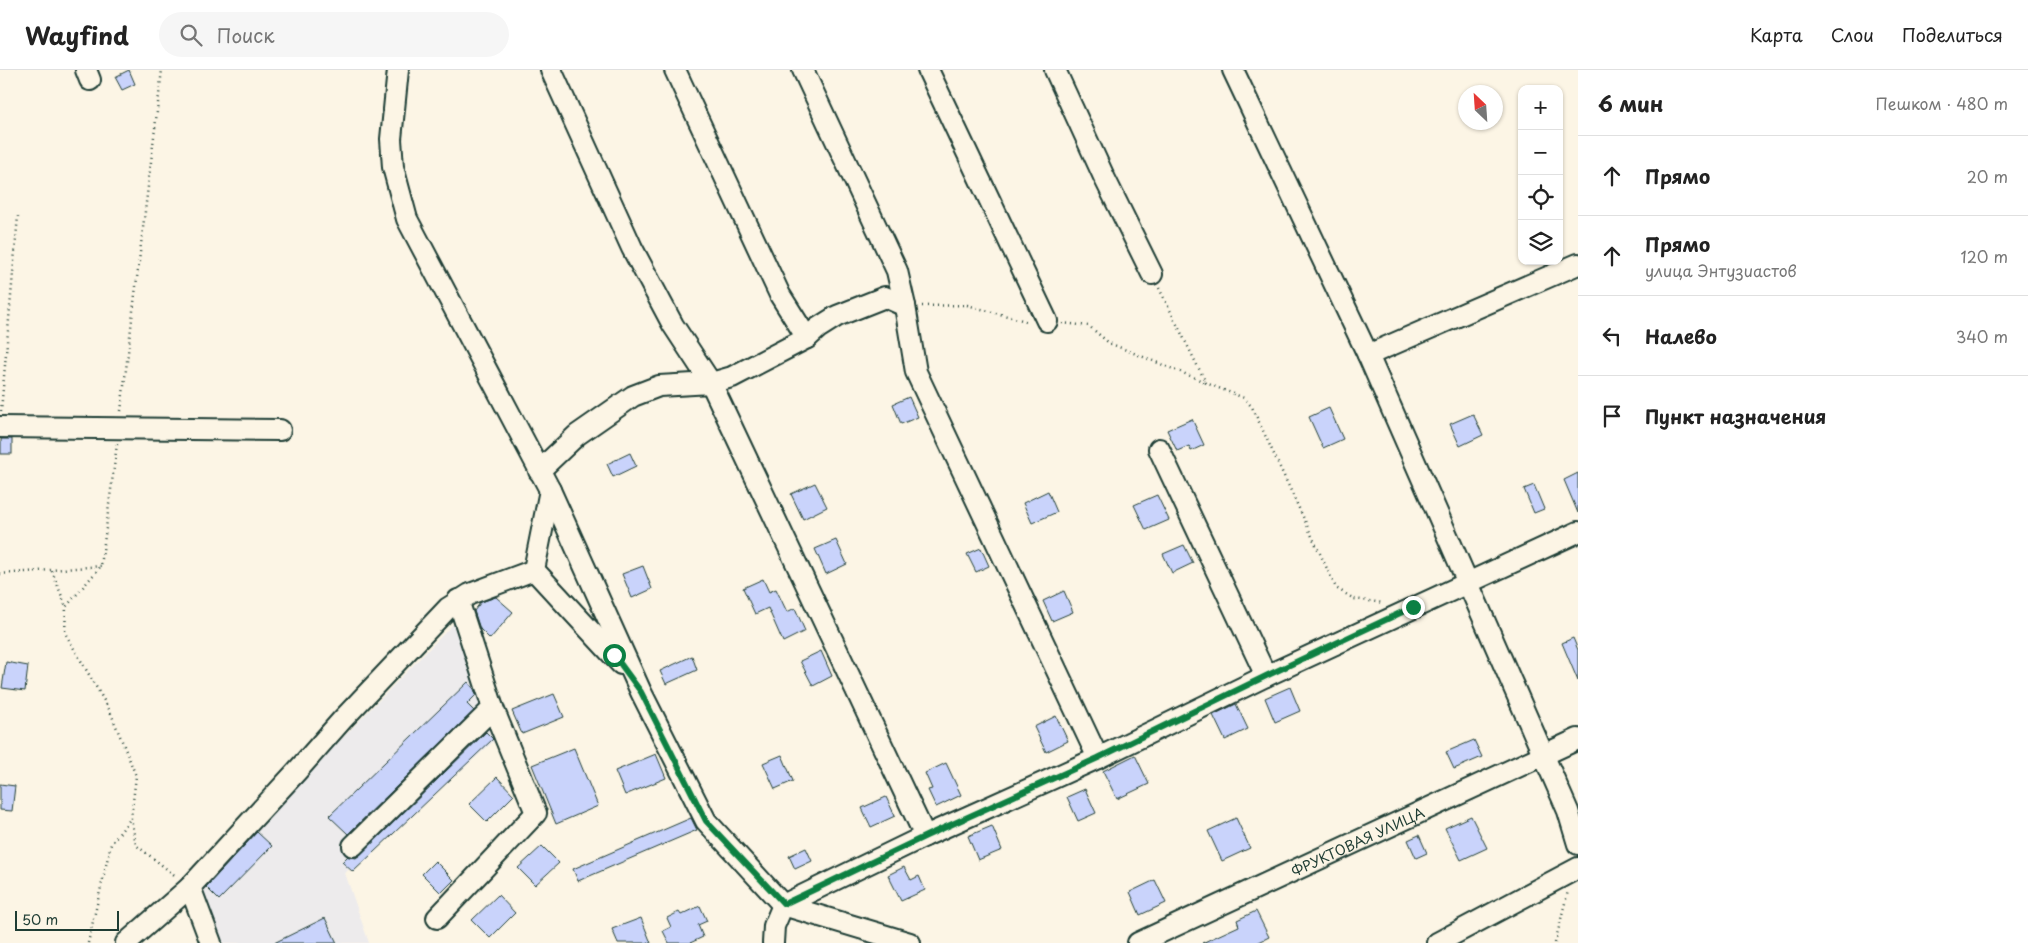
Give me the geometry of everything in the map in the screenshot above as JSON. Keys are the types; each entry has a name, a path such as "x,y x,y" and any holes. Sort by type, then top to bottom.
{"street":[{"path":"398,70 391,139 393,167 408,219 550,490 641,692 706,821 784,904 910,943"},
{"path":"551,70 632,248 673,325 711,383 926,836"},
{"path":"675,70 780,295 807,338"},
{"path":"802,70 897,271 906,306 916,372 1098,758"},
{"path":"928,70 1047,321"},
{"path":"1055,70 1105,179 1152,274"},
{"path":"1233,70 1368,355 1568,811 1578,844"},
{"path":"1368,355 1578,264"},
{"path":"539,471 577,435 633,396 659,386 711,383 732,377 807,338 818,328 837,316 884,297 906,306"},
{"path":"0,421 119,428 280,430"},
{"path":"1159,449 1266,676"},
{"path":"534,570 550,490"},
{"path":"773,943 774,926 784,904 926,836 1098,758 1413,607 1578,532"},
{"path":"126,943 190,887 342,720 448,608 470,594 534,570"},
{"path":"534,570 614,655 641,692"},
{"path":"437,918 536,813 494,708 458,600"},
{"path":"353,846 494,708"},
{"name":"ФРУКТОВАЯ УЛИЦА","path":"1138,943 1578,739"},
{"path":"1438,943 1576,870"},
{"path":"190,887 211,943"}],"path":[{"path":"66,607 101,566 162,70"},
{"path":"0,421 18,216"},
{"path":"1152,274 1206,383 1244,398 1252,406 1336,588 1354,599 1413,607"},
{"path":"0,574 101,566"},
{"path":"52,570 66,607 66,633 110,711 136,776 131,818 136,845 190,887"},
{"path":"88,943 111,844 131,818"},
{"path":"1555,943 1576,870"}],"shaded area":[{"path":"456,621 501,735 345,873 369,943 221,943 199,886"}],"building":[{"path":"129,70 135,84 122,90 115,77"},
{"path":"909,397 918,417 901,424 893,404"},
{"path":"1329,408 1343,439 1323,448 1309,417"},
{"path":"1473,414 1483,435 1460,446 1450,424"},
{"path":"1192,419 1204,445 1191,451 1189,446 1177,451 1167,430"},
{"path":"1,439 12,439 12,454 1,454"},
{"path":"630,453 636,466 613,477 607,464"},
{"path":"1578,473 1578,513 1564,480"},
{"path":"815,483 827,507 803,519 791,494"},
{"path":"1534,485 1544,509 1534,513 1524,489"},
{"path":"1048,491 1057,512 1032,523 1023,503"},
{"path":"1157,495 1169,520 1146,530 1134,505"},
{"path":"836,540 847,564 826,574 815,549"},
{"path":"1184,545 1193,563 1172,573 1163,554"},
{"path":"981,548 989,566 976,572 967,554"},
{"path":"643,566 652,589 632,598 622,574"},
{"path":"763,579 769,592 776,589 787,612 795,608 805,631 783,642 768,608 755,614 743,588"},
{"path":"1064,591 1073,612 1052,621 1043,601"},
{"path":"496,597 513,612 490,639 480,629 474,611 481,602"},
{"path":"1573,638 1578,650 1578,681 1562,643"},
{"path":"821,651 832,676 813,686 800,661"},
{"path":"692,656 697,670 666,684 660,671"},
{"path":"6,662 28,666 25,691 2,688"},
{"path":"468,682 476,695 467,704 474,711 348,834 329,816"},
{"path":"1290,687 1300,711 1275,722 1265,698"},
{"path":"554,694 564,717 522,734 512,711"},
{"path":"1236,704 1248,729 1225,740 1213,715"},
{"path":"1056,716 1068,741 1046,752 1034,727"},
{"path":"486,732 493,739 353,872 342,862 348,856 356,858 361,854"},
{"path":"1474,740 1482,757 1454,769 1446,752"},
{"path":"574,748 598,806 556,824 532,765"},
{"path":"656,754 666,778 625,795 615,771"},
{"path":"782,755 793,781 775,789 763,763"},
{"path":"1135,755 1149,784 1117,799 1103,771"},
{"path":"946,763 961,795 936,807 928,790 932,789 925,773"},
{"path":"497,777 514,795 487,822 469,804"},
{"path":"0,784 15,786 12,811 0,810"},
{"path":"1085,789 1096,813 1078,821 1067,797"},
{"path":"886,797 895,816 871,827 862,808"},
{"path":"1471,816 1487,848 1461,860 1445,828"},
{"path":"691,818 697,830 578,881 573,869"},
{"path":"1236,818 1250,848 1222,861 1208,831"},
{"path":"992,826 1002,850 978,860 968,836"},
{"path":"257,832 272,846 219,900 206,887"},
{"path":"1419,835 1427,853 1416,858 1408,840"},
{"path":"542,846 559,863 535,885 518,868"},
{"path":"806,848 812,861 795,869 789,856"},
{"path":"435,861 454,880 441,893 422,874"},
{"path":"904,867 911,880 919,876 925,890 901,901 888,875"},
{"path":"1155,880 1166,903 1140,915 1130,892"},
{"path":"498,895 515,913 490,938 472,920"},
{"path":"700,906 707,921 698,925 703,937 690,943 669,943 663,931 671,927 667,918 679,912 681,915"},
{"path":"1256,911 1269,937 1257,943 1202,943 1239,926 1237,920"},
{"path":"325,918 337,943 274,943"},
{"path":"641,918 651,943 618,943 612,929"}],"route":[{"path":"614,655 641,692 706,821 784,904 926,836 1098,758 1413,607"}]}
